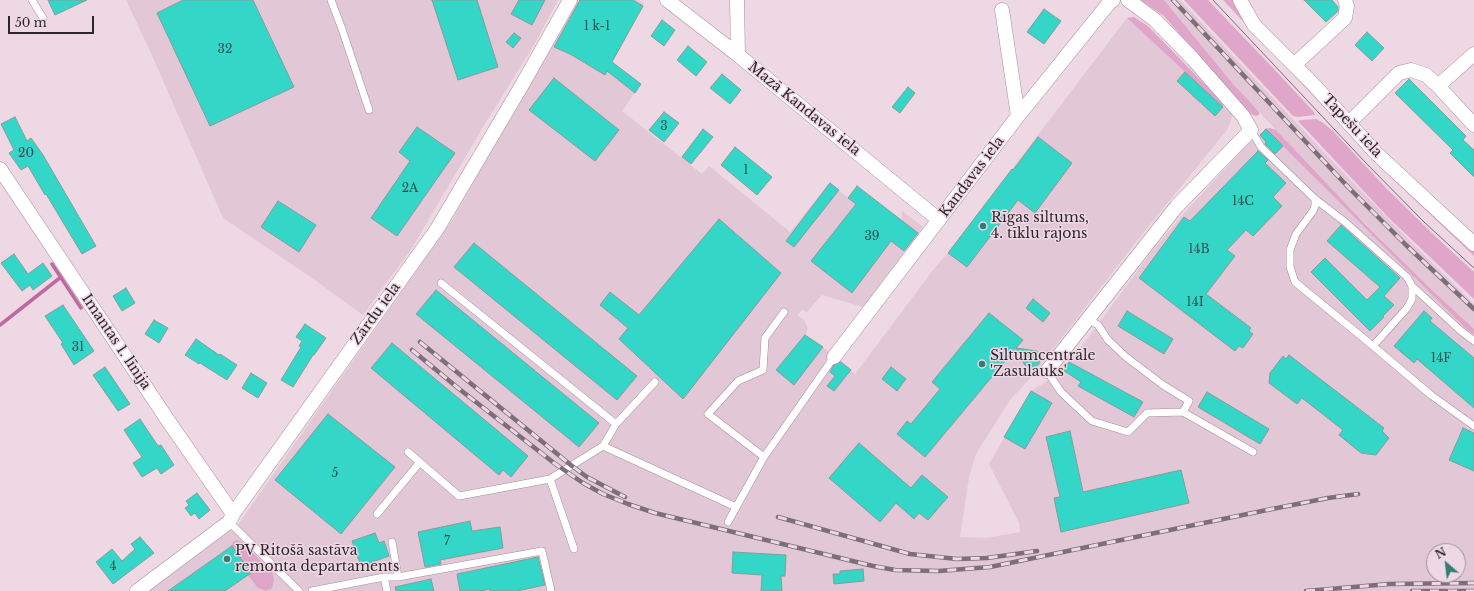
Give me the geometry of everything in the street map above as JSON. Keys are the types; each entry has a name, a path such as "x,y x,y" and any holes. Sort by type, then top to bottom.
{"street":[{"name":"Zārdu iela","path":"137,591 231,518 437,229 570,0"},
{"name":"Mazā Kandavas iela","path":"667,0 738,55 939,220"},
{"path":"737,0 738,55"},
{"path":"1047,370 1177,206 1251,130 1243,116 1193,59 1155,20 1128,0"},
{"name":"Tapešu iela","path":"1240,0 1254,25 1294,65 1377,154 1474,244"},
{"path":"1294,65 1345,18 1347,6 1345,0"},
{"name":"Kandavas iela","path":"834,357 1018,116 1110,1"},
{"path":"1002,10 1018,116"},
{"path":"1438,86 1474,54"},
{"path":"1349,123 1399,73 1411,70 1426,75 1474,125"},
{"name":"Imantas 1. līnija","path":"0,169 169,422 231,518"}],"lane":[{"path":"32,0 43,18"},
{"path":"331,0 369,110"},
{"path":"1251,130 1261,147 1315,199 1345,222 1407,277 1412,286 1474,341"},
{"path":"1315,199 1316,206 1296,234 1290,250 1290,267 1295,282 1431,395 1474,426"},
{"path":"441,283 616,424"},
{"path":"1373,346 1407,308 1412,299 1412,286"},
{"path":"764,457 708,414 738,381 763,370 765,338 784,312"},
{"path":"1088,319 1098,325 1108,340 1126,357 1163,385 1189,401 1183,412"},
{"path":"728,522 764,457 834,357"},
{"path":"1047,370 1061,392 1092,421 1128,432 1148,413 1183,412 1253,452"},
{"path":"408,452 459,496 550,479 603,446 616,424 655,382"},
{"path":"603,446 736,507"},
{"path":"377,514 420,462"},
{"path":"550,479 574,549"},
{"path":"231,518 299,591"},
{"path":"392,542 398,577"},
{"path":"312,591 384,577 398,577 542,551 551,591"},
{"path":"384,577 387,591"}],"shaded area":[{"path":"126,0 558,0 534,45 483,127 412,248 363,315 315,280 223,218 151,53"},
{"path":"577,0 639,0 644,4 612,62 641,84 622,111 702,174 709,166 790,232 829,183 848,198 857,186 902,221 902,211 923,227 863,307 822,295 807,312 802,310 797,315 804,320 808,329 805,335 823,347 855,374 1127,18 1233,115 1227,130 1139,238 1034,374 1010,400 976,454 969,477 960,537 987,538 1020,532 1019,523 989,464 1031,391 1064,370 1153,250 1185,212 1249,143 1266,129 1464,327 1474,335 1474,591 148,591 237,526 452,220"},
{"path":"1140,0 1164,0 1234,85 1259,112 1259,115 1256,116 1251,114 1232,95 1164,16"},
{"path":"1164,0 1180,0 1339,168 1474,304 1474,329 1433,291 1333,191 1234,85"},
{"path":"1184,0 1208,0 1275,70 1314,112 1315,115 1298,117 1293,116"},
{"path":"1223,0 1235,0 1474,249 1474,256 1381,168"},
{"path":"1134,17 1148,26 1223,103 1223,107 1127,18"},
{"path":"1316,119 1333,131 1388,190 1474,272 1474,299 1389,218 1298,121"},
{"path":"1270,128 1276,130 1365,224 1474,329 1474,335 1464,327 1266,129"},
{"path":"237,540 242,542 272,572 274,580 272,588 266,591 258,588 248,575 251,573 232,546 233,542"}],"building":[{"path":"48,0 87,0 55,15"},
{"path":"183,0 253,0 294,87 210,126 157,13"},
{"path":"432,0 477,0 498,67 458,80"},
{"path":"519,0 545,0 532,25 511,14"},
{"path":"580,0 633,0 643,6 612,62 641,84 635,93 607,71 605,75 570,54 554,47"},
{"path":"1304,0 1332,0 1338,7 1338,11 1326,22"},
{"path":"1044,9 1061,21 1044,44 1027,32"},
{"path":"662,20 675,30 664,46 651,36"},
{"path":"1367,32 1384,48 1372,61 1355,45"},
{"path":"514,33 521,38 513,48 506,42"},
{"path":"688,46 707,62 696,76 677,60"},
{"path":"1185,72 1223,107 1215,116 1177,81"},
{"path":"722,74 741,90 730,104 710,88"},
{"path":"554,78 619,130 595,161 529,110"},
{"path":"1409,79 1466,136 1463,140 1474,150 1474,177 1450,153 1453,150 1395,93"},
{"path":"908,87 915,93 900,113 892,107"},
{"path":"664,112 679,123 664,142 649,130"},
{"path":"15,117 27,141 31,138 43,155 96,246 82,254 28,166 21,170 9,153 14,150 1,124"},
{"path":"417,127 455,153 397,236 371,218 410,161 399,152"},
{"path":"703,129 713,137 691,164 682,157"},
{"path":"1266,129 1283,146 1275,154 1265,144 1266,142 1260,135"},
{"path":"1038,137 1072,163 1035,213 1018,200 967,267 948,253"},
{"path":"735,147 772,177 757,195 721,165"},
{"path":"1258,151 1268,160 1265,163 1286,183 1273,197 1282,206 1253,236 1246,230 1227,250 1235,256 1206,294 1251,328 1249,331 1253,334 1243,348 1239,346 1235,351 1139,278 1184,217 1190,221"},
{"path":"830,183 839,190 794,247 786,241"},
{"path":"857,186 918,233 904,251 891,241 852,293 811,261 856,204 848,198"},
{"path":"278,201 316,225 299,252 261,227"},
{"path":"719,219 781,273 683,399 619,339 628,328 600,305 610,292 639,315"},
{"path":"1341,225 1400,278 1384,296 1394,305 1370,331 1311,272 1325,258 1367,300 1380,287 1327,241"},
{"path":"474,243 637,376 617,400 454,267"},
{"path":"14,254 28,274 43,263 52,276 33,290 30,285 22,291 1,263"},
{"path":"126,288 135,303 122,311 113,296"},
{"path":"436,290 599,423 579,447 416,314"},
{"path":"1033,299 1050,313 1043,322 1026,308"},
{"path":"63,305 94,351 74,365 61,344 63,343 45,316"},
{"path":"1127,311 1173,339 1164,354 1118,326"},
{"path":"1424,311 1432,318 1430,321 1474,358 1474,408 1417,359 1414,363 1394,346"},
{"name":"Siltumcentrāle 'Zasulauks'","path":"989,313 1023,340 925,457 897,434 907,421 911,424 940,389 932,382"},
{"path":"154,320 168,328 159,343 145,334"},
{"path":"305,324 326,338 313,355 293,387 281,380 301,347 299,346 302,341 296,337"},
{"path":"805,335 823,347 794,385 776,370"},
{"path":"196,339 237,365 227,380 185,355"},
{"path":"392,343 528,456 511,477 503,470 499,475 371,368"},
{"path":"1016,348 1037,351 1040,357 1039,364 1034,367 1027,367"},
{"path":"1289,355 1384,428 1382,431 1389,438 1376,455 1361,453 1339,435 1343,430 1302,398 1297,404 1269,383 1270,373 1283,356 1286,359"},
{"path":"841,362 851,370 834,391 827,386 835,376 830,372 834,365"},
{"path":"1069,362 1143,402 1134,417 1078,386 1081,382 1063,370"},
{"path":"105,367 130,404 118,411 93,375"},
{"path":"891,367 906,379 897,391 882,379"},
{"path":"251,373 267,383 258,398 242,388"},
{"path":"1031,391 1052,403 1025,449 1004,437"},
{"path":"1207,392 1269,429 1260,444 1198,407"},
{"path":"328,414 395,467 341,534 275,480"},
{"path":"140,419 158,446 161,445 174,465 161,474 157,468 142,477 133,463 142,457 124,430"},
{"path":"1463,428 1474,433 1474,471 1449,460"},
{"path":"1070,431 1083,492 1181,470 1189,503 1061,532 1054,498 1060,497 1046,437"},
{"path":"859,443 911,488 922,475 948,497 928,520 919,513 914,519 896,503 880,522 829,478"},
{"path":"197,493 210,510 199,519 195,513 191,516 185,508 189,505 186,501"},
{"path":"470,521 472,531 500,527 503,548 440,560 441,564 425,567 418,532"},
{"path":"375,533 379,543 384,541 389,556 361,566 352,541"},
{"path":"140,537 154,553 113,584 96,562 112,549 122,561 135,549 131,544"},
{"name":"PV Ritošā sastāva remonta departaments","path":"232,546 251,573 225,591 168,591"},
{"path":"733,552 786,555 785,576 781,576 782,591 761,591 762,575 732,573"},
{"path":"538,557 545,585 517,591 490,591 490,589 481,591 460,591 457,574"},
{"path":"863,569 864,581 834,584 833,574 840,574 840,571"},
{"path":"431,579 434,591 396,591 395,587"}],"waterway":[{"path":"52,264 81,308"},
{"path":"0,325 61,277"}],"tram line":[{"path":"1213,0 1365,162 1424,222 1474,268"}],"railway":[{"path":"1173,0 1349,188 1407,246 1474,309"},
{"path":"420,342 572,466 587,477 625,497"},
{"path":"412,350 554,463 583,483 603,494 655,513 895,570 939,571 990,567 1267,510 1328,498 1358,494"},
{"path":"778,517 910,554 957,559 987,558 1037,551"},
{"path":"1306,591 1389,584 1474,583"},
{"path":"1412,591 1474,591"}],"place":[{"name":"Rīgas siltums, 4. tīklu rajons","path":"983,226"},
{"name":"Siltumcentrāle 'Zasulauks'","path":"982,364"},
{"name":"PV Ritošā sastāva remonta departaments","path":"227,559"}]}
